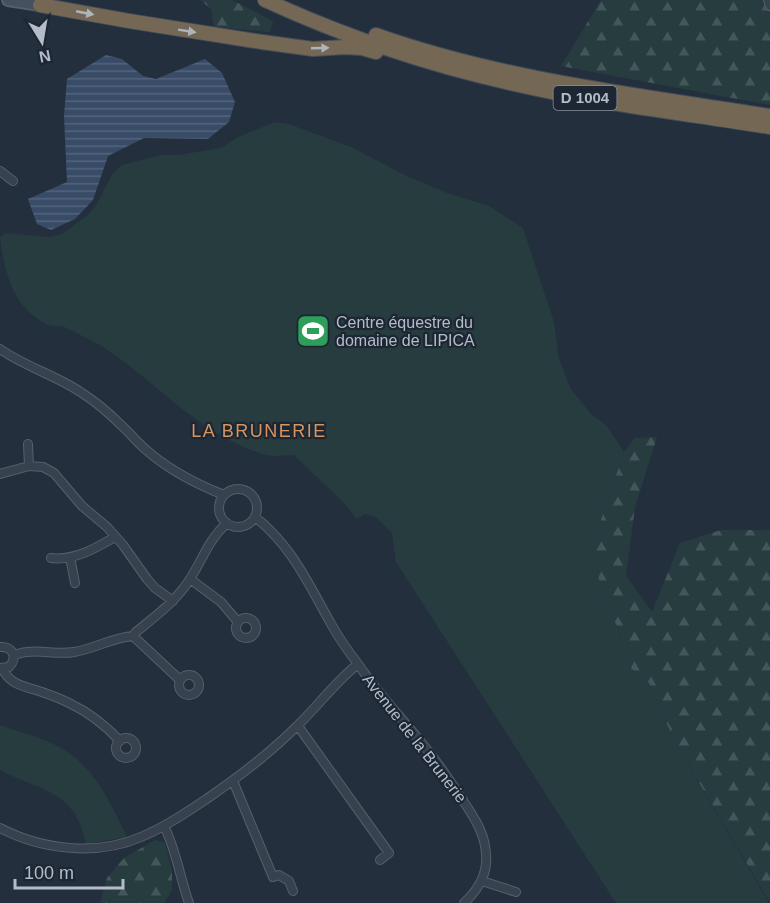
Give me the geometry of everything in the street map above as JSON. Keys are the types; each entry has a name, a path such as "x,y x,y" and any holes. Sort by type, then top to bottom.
{"highway":[{"name":"D 1004","path":"265,0 402,54 511,83 581,97 770,127"},
{"name":"D 1004","path":"285,0 385,38 441,56 509,73 770,117"},
{"path":"40,5 252,41 313,49 345,47 402,54"}],"main road":[{"path":"8,0 40,5"}],"street":[{"path":"768,0 770,6"},
{"path":"0,171 14,181"},
{"path":"0,349 80,391 163,463 179,474 224,495"},
{"path":"28,444 29,466"},
{"path":"0,474 29,466 43,467 54,473 82,506 107,527 123,545 155,588 173,601"},
{"path":"234,489 250,493 257,504 255,517 246,526 232,526 227,523 219,513 219,506 224,495 234,489"},
{"name":"Avenue de la Brunerie","path":"255,517 268,527 284,545 307,580 330,623 358,664 383,698 436,761 473,815 486,847 482,880"},
{"path":"133,636 173,601 190,579 218,531 227,523"},
{"path":"51,558 70,557 96,548 115,537"},
{"path":"70,557 75,582"},
{"path":"190,579 221,602 238,622"},
{"path":"14,656 28,651 57,654 77,652 125,636 133,636 180,680"},
{"path":"0,647 7,647 14,656 11,664 1,668 12,682 74,705 100,722 120,741"},
{"path":"0,828 34,842 65,848 114,846 140,838 164,826 233,781 267,754 298,726 358,664"},
{"path":"298,726 389,853 380,860"},
{"path":"233,781 273,877 279,874 289,881 293,891"},
{"path":"164,826 169,835 189,903"},
{"path":"464,903 482,880 516,892"}],"green space":[{"path":"200,0 232,0 273,21 270,32 214,27 211,9"},
{"path":"601,0 770,0 770,105 561,66"},
{"name":"Centre équestre du domaine de LIPICA","path":"275,122 289,124 351,147 407,176 447,193 489,206 523,228 554,322 559,359 571,389 591,414 607,426 624,452 594,540 600,589 619,631 626,664 649,683 674,740 769,903 616,903 396,562 392,533 376,517 365,514 356,519 347,506 294,455 267,455 222,436 201,423 103,347 62,326 51,326 43,322 20,302 5,266 0,237 5,233 49,237 62,234 88,215 113,173 122,165 161,155 178,155 221,148 238,137"},
{"path":"657,437 635,507 626,576 652,612 680,543 721,530 770,530 770,903 674,740 649,683 626,664 619,631 600,589 594,540 624,452 635,438"},
{"path":"0,725 49,742 77,759 97,782 127,837 86,844 74,812 65,802 0,770"},
{"path":"155,840 165,843 172,871 172,890 164,903 100,903 107,878 124,858"}],"water":[{"path":"106,55 122,59 143,76 156,79 205,59 222,73 235,102 229,122 208,139 144,138 108,156 93,200 75,219 51,230 37,224 28,199 67,182 64,116 67,79"}],"place":[{"name":"Centre équestre du domaine de LIPICA","path":"313,331"}],"district":[{"name":"LA BRUNERIE","path":"259,431"}]}
